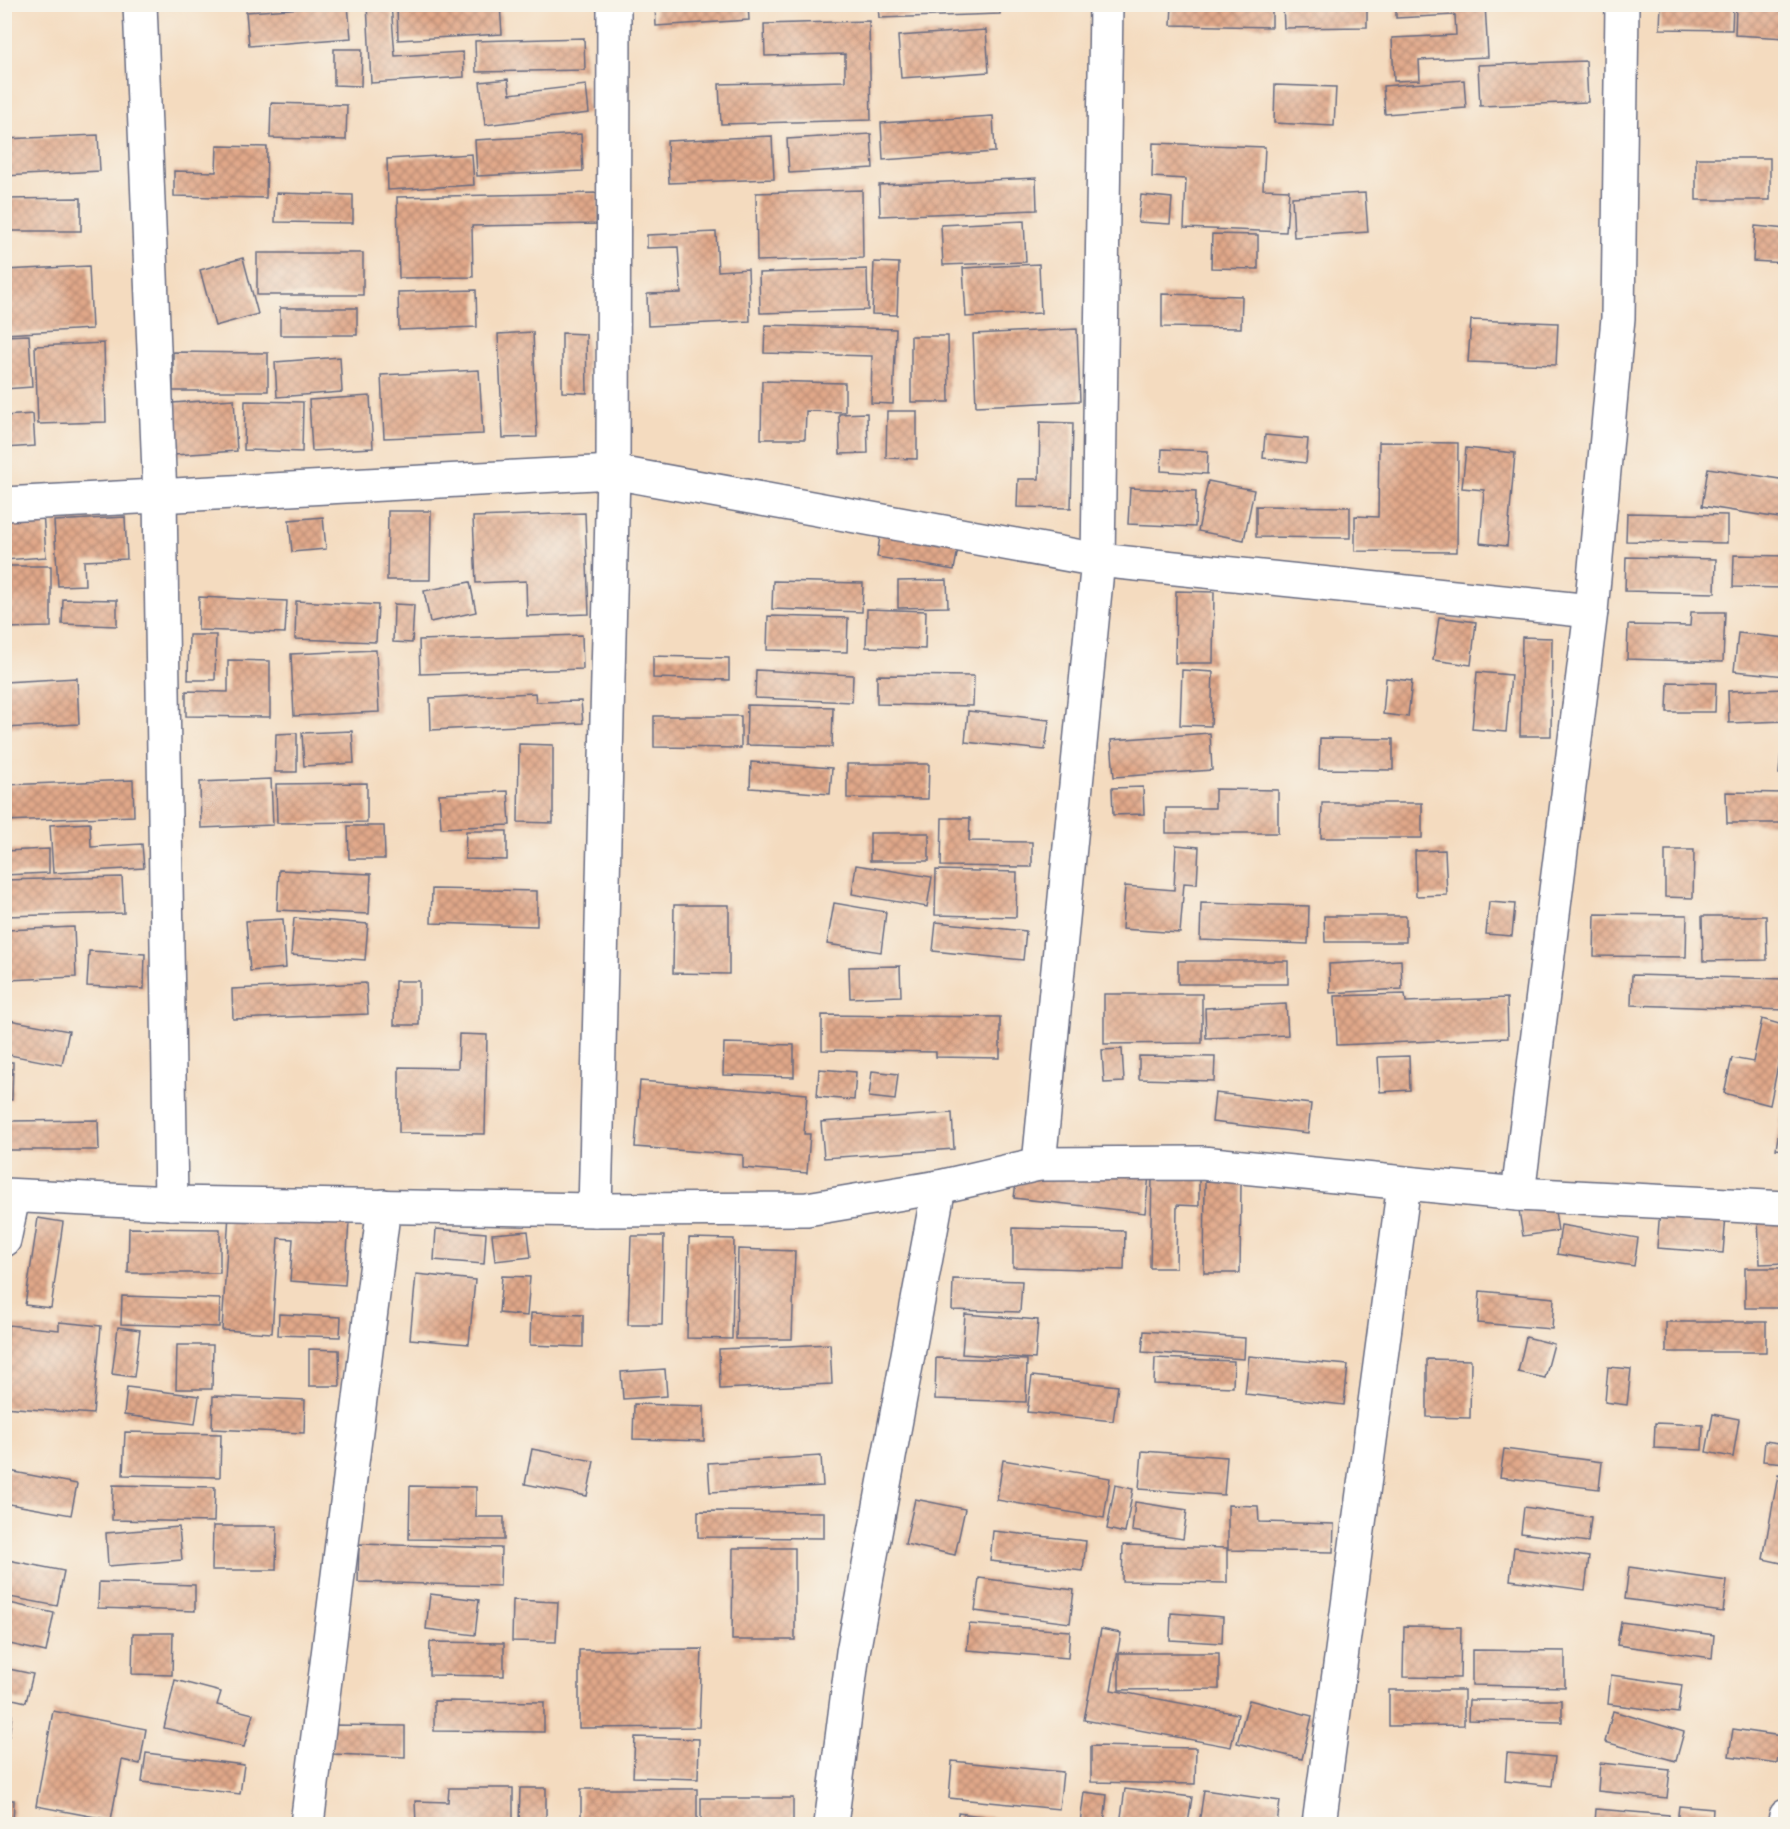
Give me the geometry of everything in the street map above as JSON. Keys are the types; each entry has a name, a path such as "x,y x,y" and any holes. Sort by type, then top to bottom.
{"street":[{"path":"140,4 160,497 171,1203"},
{"path":"595,1210 613,472 614,4"},
{"path":"1039,1164 1098,560 1106,4"},
{"path":"1518,1194 1591,610 1618,318 1622,4"},
{"path":"4,504 613,472 1098,560 1591,610"},
{"path":"4,1240 9,1196 171,1203 595,1210 807,1209 939,1187 1039,1164 1202,1163 1518,1194 1785,1208"},
{"path":"1319,1824 1404,1184"},
{"path":"831,1824 853,1652 939,1187"},
{"path":"308,1824 384,1206"},
{"path":"1784,1824 1785,1816"}],"building":[{"path":"367,4 391,4 395,56 463,52 464,77 371,83"},
{"path":"500,4 502,34 398,40 397,5"},
{"path":"655,4 748,4 749,20 656,26"},
{"path":"878,4 1000,4 1000,14 879,18"},
{"path":"1172,4 1272,4 1272,27 1171,25"},
{"path":"1283,4 1367,4 1367,27 1284,28"},
{"path":"1396,4 1485,4 1488,57 1419,60 1420,80 1394,81 1392,38 1456,35 1455,15 1396,18"},
{"path":"1661,4 1733,4 1732,30 1660,29"},
{"path":"348,5 351,38 249,46 246,12"},
{"path":"1736,5 1786,7 1786,38 1735,35"},
{"path":"869,21 871,120 721,124 719,84 845,81 845,54 765,56 764,24"},
{"path":"986,30 989,72 901,78 898,36"},
{"path":"584,38 585,70 476,72 475,41"},
{"path":"4,43 8,43 9,73 4,73"},
{"path":"334,49 362,49 361,86 334,85"},
{"path":"1586,61 1588,102 1480,106 1478,65"},
{"path":"508,79 510,94 586,85 589,113 485,125 480,82"},
{"path":"1464,80 1466,108 1385,114 1383,86"},
{"path":"1275,85 1336,87 1334,126 1274,123"},
{"path":"4,97 7,97 8,127 4,127"},
{"path":"271,103 347,105 346,140 270,138"},
{"path":"993,116 995,152 883,160 881,123"},
{"path":"581,134 583,171 477,176 475,140"},
{"path":"871,134 873,168 789,173 787,139"},
{"path":"98,135 100,171 4,176 4,139"},
{"path":"772,136 774,179 669,183 667,141"},
{"path":"1153,143 1265,147 1263,189 1289,190 1286,232 1184,228 1186,179 1152,177"},
{"path":"217,146 267,147 266,198 174,196 174,171 216,172"},
{"path":"472,154 474,185 388,190 387,159"},
{"path":"1696,158 1770,158 1770,200 1696,200"},
{"path":"1036,178 1037,210 880,216 879,185"},
{"path":"862,190 863,258 757,261 756,193"},
{"path":"276,193 353,195 353,223 275,222"},
{"path":"598,193 599,224 472,226 473,277 399,278 397,197"},
{"path":"1365,193 1368,232 1294,237 1292,197"},
{"path":"1141,195 1172,198 1170,224 1138,222"},
{"path":"81,198 81,231 4,231 4,199"},
{"path":"1024,221 1026,262 943,265 941,225"},
{"path":"1755,226 1786,229 1786,263 1753,261"},
{"path":"716,232 718,271 748,269 750,321 648,326 647,294 681,293 678,247 647,248 647,235"},
{"path":"1212,234 1258,235 1258,269 1211,268"},
{"path":"257,253 363,253 363,295 257,295"},
{"path":"243,258 258,314 215,326 200,270"},
{"path":"874,262 899,263 897,315 872,314"},
{"path":"1039,264 1041,313 966,317 963,268"},
{"path":"89,266 92,329 4,334 4,270"},
{"path":"867,269 868,310 760,313 759,273"},
{"path":"476,290 477,327 399,330 398,292"},
{"path":"1162,294 1242,296 1241,328 1162,327"},
{"path":"280,308 357,308 357,335 280,335"},
{"path":"1471,320 1558,323 1556,365 1468,362"},
{"path":"765,325 896,329 893,404 871,403 872,356 764,353"},
{"path":"1077,329 1080,401 976,406 973,334"},
{"path":"533,332 537,437 503,438 498,334"},
{"path":"562,333 586,334 587,393 562,392"},
{"path":"29,335 32,387 4,389 4,336"},
{"path":"911,336 948,336 949,402 911,402"},
{"path":"104,343 106,422 38,424 35,346"},
{"path":"173,352 268,353 268,391 173,391"},
{"path":"340,357 342,392 277,397 275,362"},
{"path":"479,370 483,434 384,438 381,375"},
{"path":"762,381 845,383 845,412 806,411 805,439 761,439"},
{"path":"370,396 373,448 312,451 309,400"},
{"path":"234,399 237,451 174,455 172,403"},
{"path":"245,401 303,402 302,452 244,450"},
{"path":"887,411 917,411 917,459 886,458"},
{"path":"867,413 868,453 840,454 839,414"},
{"path":"33,414 35,446 4,448 4,416"},
{"path":"1040,422 1073,423 1071,508 1017,507 1018,479 1039,479"},
{"path":"1265,435 1308,439 1306,463 1263,458"},
{"path":"1379,442 1458,443 1457,552 1355,551 1355,516 1378,517"},
{"path":"1466,448 1515,453 1507,546 1480,543 1484,490 1462,488"},
{"path":"1162,449 1208,451 1207,474 1161,471"},
{"path":"1708,468 1786,480 1786,519 1702,506"},
{"path":"1208,481 1254,490 1244,540 1198,531"},
{"path":"1130,488 1196,491 1195,527 1128,524"},
{"path":"1256,506 1350,507 1350,538 1256,537"},
{"path":"43,511 46,557 4,560 4,513"},
{"path":"388,511 431,511 430,580 387,580"},
{"path":"585,513 589,614 527,616 526,581 476,583 473,517"},
{"path":"1627,513 1727,515 1727,543 1626,541"},
{"path":"125,517 127,559 84,561 85,585 58,586 54,521"},
{"path":"323,517 326,549 292,552 289,520"},
{"path":"882,523 960,538 954,570 877,557"},
{"path":"1734,555 1786,556 1786,588 1733,587"},
{"path":"1626,557 1716,559 1715,593 1625,591"},
{"path":"4,566 51,566 51,627 4,628"},
{"path":"947,580 948,607 898,608 898,581"},
{"path":"773,581 863,583 862,612 772,609"},
{"path":"470,582 476,612 430,622 424,591"},
{"path":"1176,591 1214,592 1213,663 1175,663"},
{"path":"199,597 287,601 285,633 198,630"},
{"path":"63,599 117,600 117,626 62,624"},
{"path":"296,601 378,605 376,642 295,639"},
{"path":"394,604 414,605 412,643 393,642"},
{"path":"867,609 926,611 925,649 866,647"},
{"path":"1691,612 1725,612 1723,662 1627,659 1628,625 1690,626"},
{"path":"768,616 848,618 847,652 767,650"},
{"path":"1439,617 1476,622 1471,665 1433,660"},
{"path":"1738,633 1786,638 1786,676 1734,671"},
{"path":"189,635 216,635 215,680 188,680"},
{"path":"582,635 583,669 420,674 419,640"},
{"path":"1522,637 1552,638 1551,736 1520,736"},
{"path":"376,650 379,712 294,716 291,654"},
{"path":"653,656 729,658 729,680 653,678"},
{"path":"228,660 270,661 270,717 186,716 186,691 228,692"},
{"path":"756,670 853,675 852,702 755,698"},
{"path":"1182,670 1213,672 1211,726 1180,725"},
{"path":"1477,672 1511,675 1506,732 1472,729"},
{"path":"877,675 974,676 973,706 877,704"},
{"path":"77,678 79,724 4,728 4,682"},
{"path":"1386,678 1412,681 1408,717 1383,714"},
{"path":"1668,682 1716,683 1715,712 1667,712"},
{"path":"1786,689 1786,721 1729,723 1728,691"},
{"path":"535,693 536,702 581,701 583,723 431,730 430,698"},
{"path":"747,705 833,707 832,747 746,745"},
{"path":"968,711 1049,720 1045,750 965,742"},
{"path":"654,716 741,716 741,748 654,747"},
{"path":"1783,729 1786,729 1786,774 1779,774"},
{"path":"352,731 354,763 304,766 302,733"},
{"path":"297,733 297,772 275,772 276,734"},
{"path":"1210,733 1212,770 1114,777 1111,740"},
{"path":"1320,738 1393,739 1393,770 1319,769"},
{"path":"519,744 553,745 553,823 518,822"},
{"path":"751,762 832,768 830,794 750,788"},
{"path":"847,764 929,764 928,799 847,798"},
{"path":"271,779 273,825 201,828 200,782"},
{"path":"133,780 134,816 4,821 4,785"},
{"path":"367,783 367,822 277,823 276,784"},
{"path":"1143,787 1144,814 1113,815 1112,788"},
{"path":"1215,789 1278,790 1278,833 1166,833 1166,808 1215,808"},
{"path":"508,791 510,825 441,828 439,794"},
{"path":"1726,792 1786,793 1786,823 1727,823"},
{"path":"1322,803 1422,803 1422,838 1321,838"},
{"path":"942,818 970,818 969,841 1032,842 1032,867 941,866"},
{"path":"90,823 91,847 142,844 144,868 53,873 50,825"},
{"path":"348,826 384,826 385,859 349,859"},
{"path":"466,831 507,831 507,860 465,859"},
{"path":"870,833 929,833 929,861 870,861"},
{"path":"1176,845 1199,847 1197,884 1184,883 1180,933 1122,929 1125,886 1174,890"},
{"path":"49,849 49,873 4,875 4,851"},
{"path":"1445,850 1447,895 1416,896 1415,851"},
{"path":"1665,850 1694,850 1693,898 1665,897"},
{"path":"856,865 932,877 927,907 852,894"},
{"path":"279,870 371,874 369,914 277,910"},
{"path":"936,870 1017,872 1016,917 935,915"},
{"path":"122,877 124,913 4,916 4,880"},
{"path":"432,889 537,891 537,926 431,923"},
{"path":"1489,902 1515,904 1512,936 1486,934"},
{"path":"834,903 886,912 881,952 827,944"},
{"path":"1201,903 1309,906 1308,944 1200,940"},
{"path":"674,905 729,905 729,974 673,973"},
{"path":"1595,914 1687,915 1686,957 1594,956"},
{"path":"1324,916 1406,916 1406,942 1325,942"},
{"path":"1702,916 1766,916 1767,960 1703,961"},
{"path":"294,918 368,924 365,960 291,955"},
{"path":"283,919 286,968 250,971 246,921"},
{"path":"936,922 1026,931 1023,960 933,951"},
{"path":"74,927 76,977 8,980 6,930"},
{"path":"89,951 145,954 144,989 87,986"},
{"path":"1401,960 1402,989 1330,993 1329,964"},
{"path":"1178,961 1288,961 1288,984 1178,984"},
{"path":"900,966 901,996 850,998 849,967"},
{"path":"1632,975 1786,979 1786,1010 1631,1005"},
{"path":"395,981 419,981 419,1025 394,1025"},
{"path":"366,983 368,1014 233,1019 232,989"},
{"path":"1104,994 1202,994 1202,1043 1104,1044"},
{"path":"1405,994 1406,1002 1507,998 1508,1038 1337,1045 1335,996"},
{"path":"1286,1004 1288,1035 1206,1038 1205,1008"},
{"path":"822,1015 1000,1017 1000,1058 936,1057 936,1052 822,1050"},
{"path":"4,1019 69,1031 62,1065 4,1054"},
{"path":"1762,1019 1786,1026 1770,1105 1724,1093 1732,1058 1753,1062"},
{"path":"459,1034 487,1035 485,1134 399,1133 399,1067 458,1068"},
{"path":"724,1043 794,1045 794,1077 723,1075"},
{"path":"1122,1049 1124,1082 1104,1083 1102,1050"},
{"path":"1139,1056 1215,1057 1214,1081 1139,1079"},
{"path":"1409,1056 1410,1090 1380,1092 1378,1057"},
{"path":"4,1062 13,1062 12,1100 4,1099"},
{"path":"819,1069 856,1072 854,1100 817,1097"},
{"path":"872,1071 898,1074 895,1100 869,1097"},
{"path":"640,1081 807,1094 804,1134 810,1134 807,1173 743,1168 743,1155 635,1147"},
{"path":"1215,1093 1311,1104 1308,1133 1212,1122"},
{"path":"1784,1099 1786,1099 1786,1150 1776,1149"},
{"path":"952,1113 954,1149 824,1158 821,1122"},
{"path":"98,1120 99,1150 8,1150 8,1121"},
{"path":"1019,1160 1149,1175 1145,1213 1014,1198"},
{"path":"1152,1177 1199,1178 1199,1206 1177,1205 1176,1268 1150,1268"},
{"path":"1205,1181 1241,1182 1240,1273 1204,1273"},
{"path":"1554,1205 1558,1231 1523,1236 1519,1210"},
{"path":"1660,1209 1726,1215 1723,1253 1657,1248"},
{"path":"229,1213 349,1221 345,1285 290,1281 293,1239 278,1238 272,1333 222,1330"},
{"path":"1786,1217 1786,1263 1760,1264 1758,1218"},
{"path":"38,1218 63,1222 51,1308 25,1305"},
{"path":"1561,1225 1638,1238 1634,1266 1557,1254"},
{"path":"129,1228 220,1229 220,1273 128,1273"},
{"path":"1013,1228 1125,1231 1124,1270 1013,1267"},
{"path":"436,1229 486,1233 484,1264 434,1260"},
{"path":"528,1231 531,1257 495,1261 492,1234"},
{"path":"631,1236 664,1236 662,1325 628,1325"},
{"path":"689,1238 734,1239 732,1339 687,1338"},
{"path":"738,1249 795,1251 792,1339 736,1339"},
{"path":"1745,1268 1781,1268 1781,1308 1745,1308"},
{"path":"416,1274 475,1280 469,1344 410,1339"},
{"path":"502,1276 530,1277 527,1316 499,1313"},
{"path":"953,1279 1022,1281 1020,1312 952,1310"},
{"path":"1480,1291 1554,1298 1552,1329 1478,1323"},
{"path":"122,1296 220,1299 219,1327 121,1324"},
{"path":"1784,1297 1786,1297 1786,1312 1782,1312"},
{"path":"531,1313 583,1315 583,1347 530,1345"},
{"path":"279,1314 341,1317 340,1337 278,1335"},
{"path":"965,1314 1038,1320 1035,1359 962,1354"},
{"path":"59,1322 101,1326 93,1414 4,1407 8,1325 59,1330"},
{"path":"1666,1322 1766,1322 1766,1352 1666,1352"},
{"path":"118,1327 140,1330 134,1377 112,1374"},
{"path":"1144,1331 1245,1338 1244,1359 1142,1352"},
{"path":"1526,1337 1554,1344 1545,1378 1518,1372"},
{"path":"830,1344 832,1384 720,1389 719,1349"},
{"path":"177,1345 213,1345 212,1389 176,1389"},
{"path":"309,1349 339,1350 340,1386 309,1386"},
{"path":"1249,1356 1348,1365 1344,1405 1245,1394"},
{"path":"936,1358 1027,1360 1026,1402 935,1399"},
{"path":"1155,1358 1234,1361 1233,1387 1154,1384"},
{"path":"1427,1359 1471,1360 1470,1418 1427,1417"},
{"path":"1608,1367 1631,1369 1627,1405 1605,1402"},
{"path":"665,1369 667,1396 623,1399 621,1372"},
{"path":"1032,1376 1118,1386 1113,1421 1027,1412"},
{"path":"127,1387 199,1396 195,1424 124,1415"},
{"path":"213,1396 305,1400 304,1433 212,1429"},
{"path":"634,1404 704,1406 704,1441 633,1439"},
{"path":"1713,1414 1739,1419 1733,1457 1706,1452"},
{"path":"1655,1423 1703,1425 1702,1450 1654,1448"},
{"path":"125,1432 221,1434 220,1477 123,1475"},
{"path":"1765,1441 1786,1444 1786,1463 1763,1461"},
{"path":"532,1449 594,1461 587,1496 525,1484"},
{"path":"1504,1449 1602,1462 1599,1489 1500,1477"},
{"path":"1142,1451 1227,1457 1224,1495 1139,1489"},
{"path":"821,1456 823,1486 710,1492 708,1463"},
{"path":"1003,1460 1110,1478 1104,1518 997,1500"},
{"path":"4,1470 77,1484 71,1515 4,1503"},
{"path":"1778,1475 1786,1476 1786,1564 1763,1559"},
{"path":"113,1485 215,1487 214,1522 112,1520"},
{"path":"1115,1485 1133,1489 1125,1533 1107,1529"},
{"path":"410,1486 476,1487 476,1517 504,1517 504,1540 409,1539"},
{"path":"915,1499 965,1509 955,1555 905,1544"},
{"path":"1135,1502 1187,1510 1183,1539 1132,1531"},
{"path":"1228,1505 1258,1506 1259,1522 1334,1524 1333,1552 1228,1550"},
{"path":"1524,1507 1591,1517 1588,1542 1521,1533"},
{"path":"698,1511 824,1512 824,1538 698,1537"},
{"path":"213,1526 277,1526 276,1570 212,1570"},
{"path":"179,1527 182,1560 108,1566 106,1533"},
{"path":"993,1531 1086,1541 1083,1571 990,1561"},
{"path":"359,1544 501,1548 500,1586 358,1582"},
{"path":"1123,1545 1227,1548 1227,1583 1122,1581"},
{"path":"1514,1547 1589,1557 1585,1590 1510,1580"},
{"path":"733,1548 795,1548 795,1640 732,1640"},
{"path":"8,1560 64,1571 57,1606 4,1596"},
{"path":"1629,1567 1727,1581 1723,1612 1625,1599"},
{"path":"979,1578 1074,1590 1070,1623 975,1611"},
{"path":"99,1582 195,1585 195,1611 98,1608"},
{"path":"430,1594 479,1600 475,1635 426,1629"},
{"path":"513,1600 558,1602 556,1642 512,1641"},
{"path":"5,1602 54,1613 46,1652 5,1643"},
{"path":"1171,1613 1223,1617 1222,1643 1170,1640"},
{"path":"1621,1622 1714,1635 1712,1658 1617,1645"},
{"path":"969,1624 1070,1631 1068,1658 967,1650"},
{"path":"1404,1626 1461,1627 1460,1678 1403,1677"},
{"path":"1101,1629 1121,1633 1111,1690 1238,1714 1231,1747 1084,1720"},
{"path":"133,1633 173,1633 172,1675 132,1674"},
{"path":"430,1642 504,1643 504,1676 429,1675"},
{"path":"702,1649 699,1727 579,1728 579,1650"},
{"path":"1472,1650 1565,1651 1565,1687 1472,1685"},
{"path":"1119,1653 1219,1653 1219,1689 1119,1690"},
{"path":"4,1668 33,1674 26,1702 4,1697"},
{"path":"1611,1675 1682,1685 1678,1713 1608,1704"},
{"path":"175,1680 221,1692 217,1705 253,1714 244,1747 164,1728"},
{"path":"1389,1690 1464,1690 1464,1725 1389,1726"},
{"path":"1249,1700 1312,1716 1302,1759 1237,1743"},
{"path":"1469,1700 1562,1700 1562,1722 1468,1720"},
{"path":"434,1701 544,1702 544,1732 434,1731"},
{"path":"53,1711 146,1729 140,1764 122,1760 111,1820 36,1806"},
{"path":"1613,1711 1684,1732 1676,1761 1605,1742"},
{"path":"4,1714 12,1715 9,1736 4,1735"},
{"path":"333,1725 405,1726 405,1757 333,1754"},
{"path":"1733,1729 1781,1736 1777,1763 1729,1756"},
{"path":"635,1737 699,1739 698,1779 633,1777"},
{"path":"1091,1746 1196,1748 1195,1784 1091,1782"},
{"path":"146,1753 244,1765 240,1794 142,1782"},
{"path":"1507,1753 1555,1757 1552,1786 1505,1781"},
{"path":"952,1761 1063,1772 1059,1809 949,1798"},
{"path":"1600,1763 1670,1770 1667,1798 1598,1791"},
{"path":"449,1788 513,1788 513,1824 416,1824 415,1801 448,1802"},
{"path":"520,1788 546,1788 546,1824 519,1824"},
{"path":"581,1789 697,1789 697,1824 581,1824"},
{"path":"1125,1789 1192,1797 1188,1824 1120,1824"},
{"path":"1204,1790 1280,1801 1277,1824 1199,1824"},
{"path":"1084,1792 1107,1795 1104,1824 1080,1824"},
{"path":"701,1798 793,1798 793,1824 701,1824"},
{"path":"4,1800 14,1800 13,1824 4,1824"},
{"path":"1679,1806 1713,1809 1712,1824 1677,1824"},
{"path":"1596,1809 1669,1815 1669,1824 1595,1824"},
{"path":"958,1813 1034,1823 1034,1824 957,1824"},
{"path":"54,1818 84,1823 84,1824 52,1824"}]}
